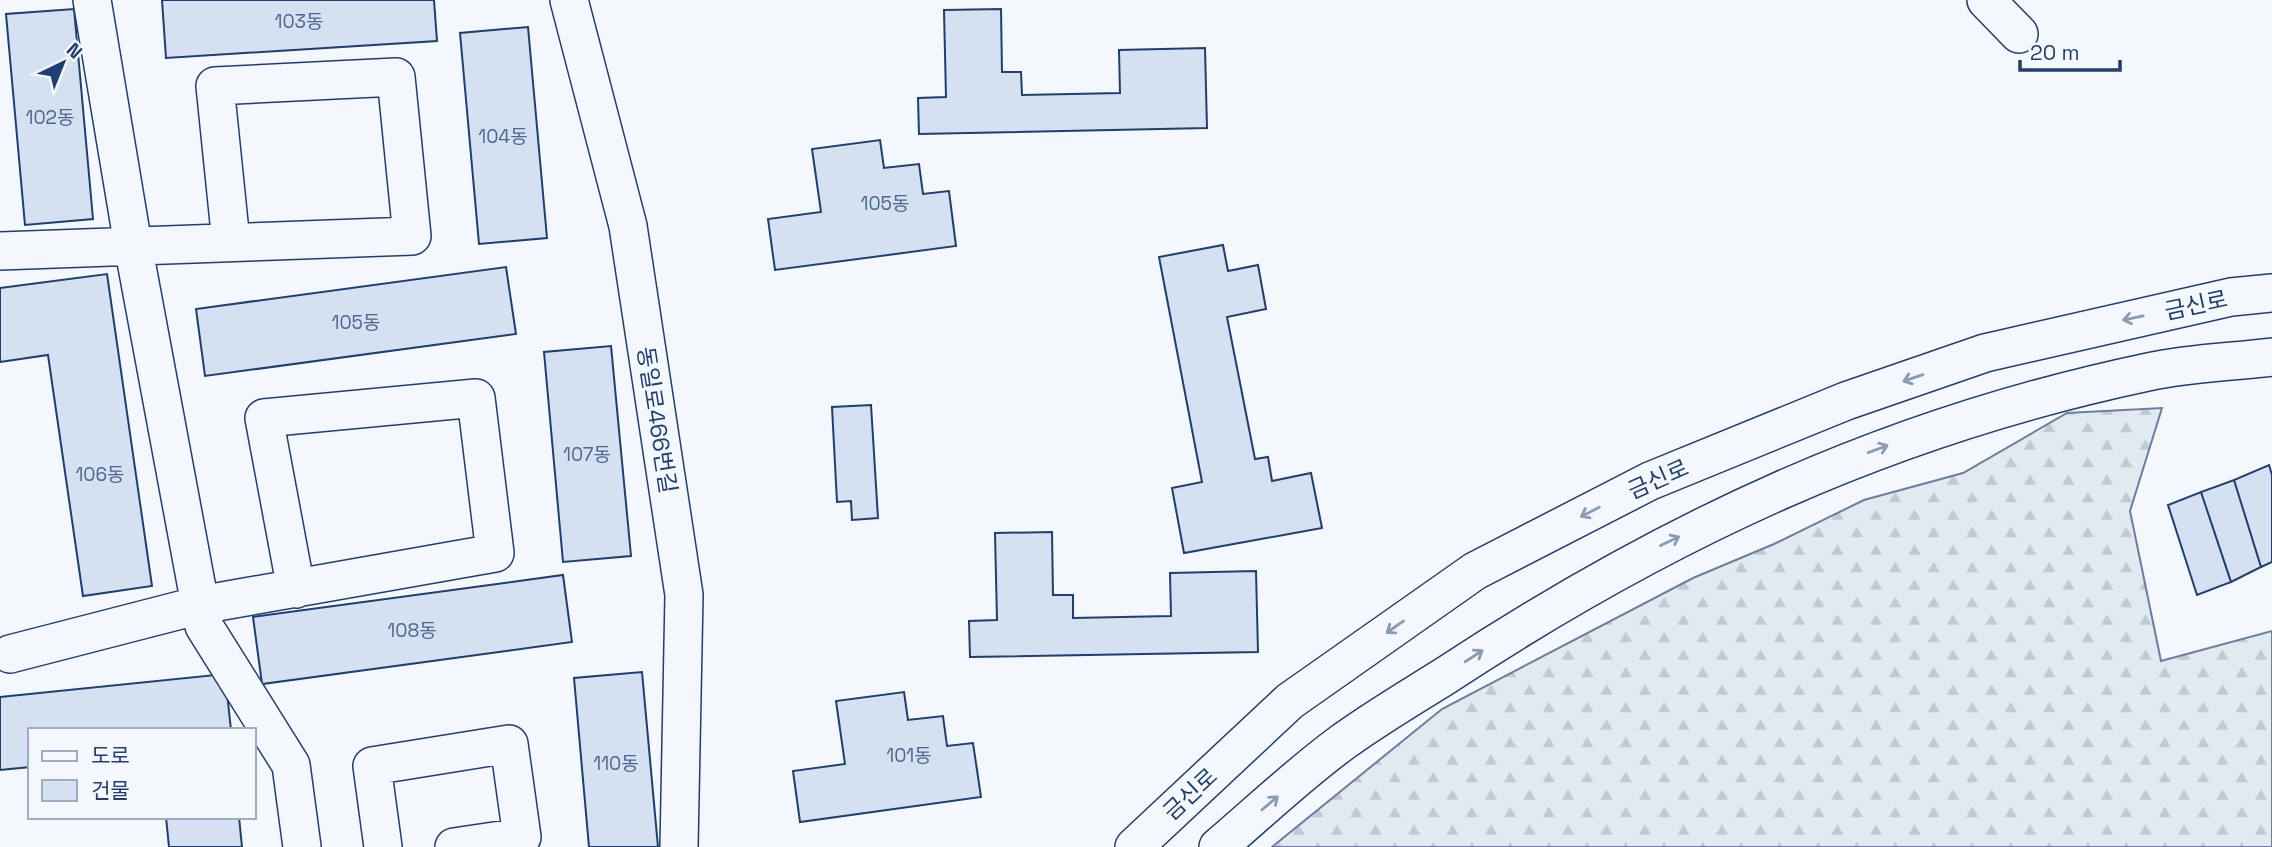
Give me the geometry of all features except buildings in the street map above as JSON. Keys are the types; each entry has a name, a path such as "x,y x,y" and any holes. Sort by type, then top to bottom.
{"street":[{"path":"92,0 133,245 204,626 291,765 302,847"},
{"name":"동일로466번길","path":"569,0 628,226 684,595 679,847"},
{"path":"1986,0 2019,34"},
{"path":"0,251 412,236 397,77 215,86 231,242"},
{"name":"금신로","path":"1134,847 1280,710 1475,570 1650,481 1846,401 1985,353 2231,297 2272,293"},
{"path":"1218,847 1340,744 1528,621 1650,551 1762,496 1880,447 2023,403 2151,371 2272,357"},
{"path":"10,654 200,606 495,554 476,398 264,418 296,589"},
{"path":"383,847 372,766 509,744 522,837 454,847"}],"green space":[{"path":"2162,408 2130,511 2161,661 2272,631 2272,847 1272,847 1442,709 1693,578 1774,544 1864,500 1963,473 2067,413"}]}
